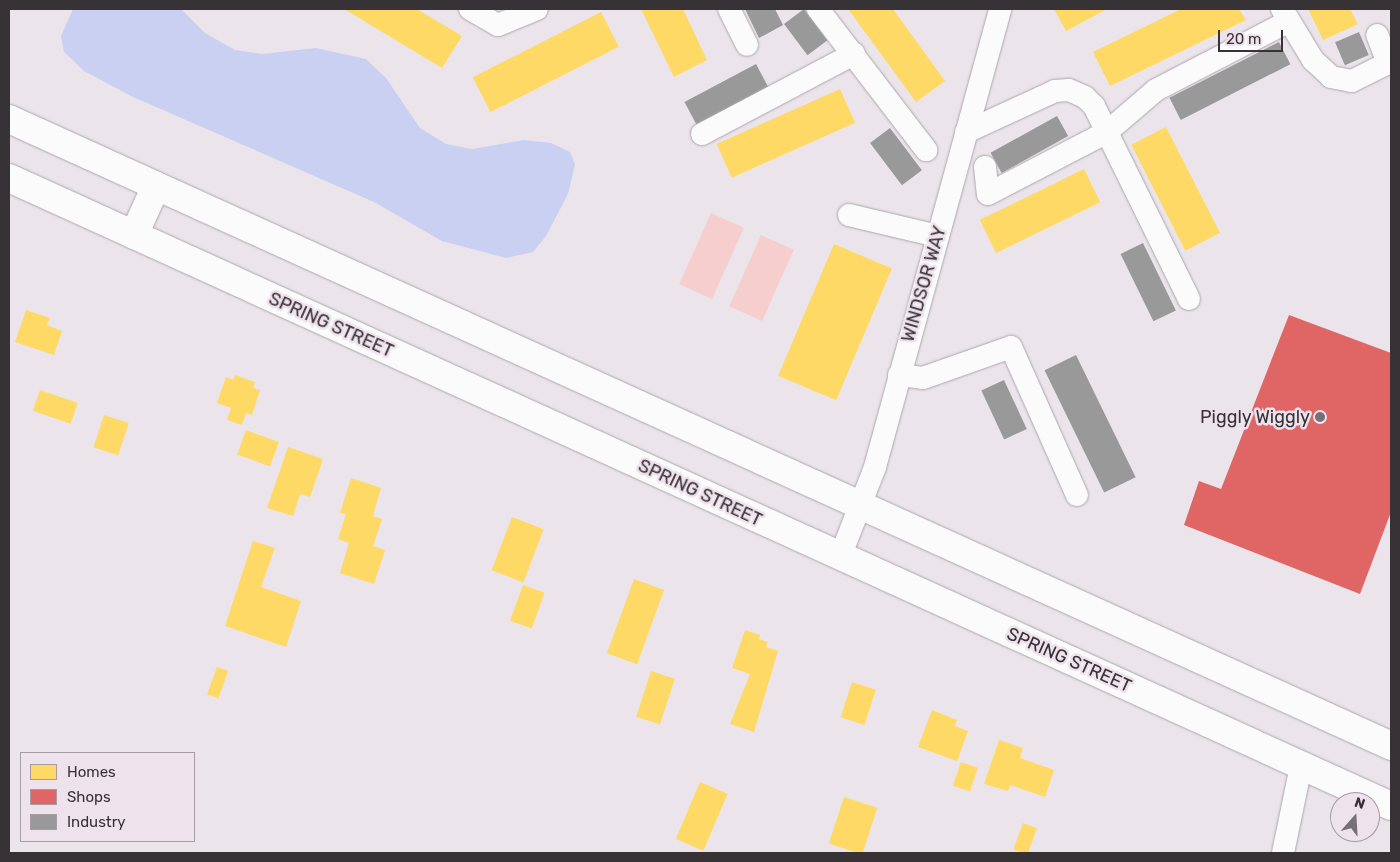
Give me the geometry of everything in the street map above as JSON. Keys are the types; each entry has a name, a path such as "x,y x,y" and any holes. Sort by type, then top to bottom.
{"main road":[{"path":"9,118 860,507 1391,746"},
{"name":"SPRING STREET","path":"9,178 1391,806"},
{"path":"134,235 156,186"}],"street":[{"path":"470,9 498,25 537,9"},
{"path":"729,9 747,45"},
{"path":"818,9 926,150"},
{"name":"WINDSOR WAY","path":"840,557 875,467 1000,9"},
{"path":"986,167 988,194 1107,132 1156,90 1285,15 1313,60 1331,77 1352,80 1388,62 1377,35"},
{"path":"702,134 854,54"},
{"path":"966,132 1055,91 1069,90 1086,97 1094,106 1189,298"},
{"path":"849,215 938,236"},
{"path":"899,375 924,378 1011,347 1077,495"},
{"path":"1283,853 1301,766"}],"shaded area":[{"path":"711,213 744,228 712,299 679,284"},
{"path":"761,235 794,250 762,321 729,306"}],"water":[{"path":"73,9 181,9 205,33 235,50 262,54 316,48 366,59 386,78 420,128 446,144 472,149 524,140 551,143 570,152 575,164 568,194 546,236 533,252 506,258 442,241 374,202 133,97 84,71 64,52 61,36"}],"building: Homes":[{"path":"344,9 417,9 462,36 442,68"},
{"path":"641,9 683,9 707,60 674,77"},
{"path":"848,9 893,9 945,81 916,102"},
{"path":"1054,9 1107,9 1066,31"},
{"path":"1181,9 1239,9 1246,20 1110,86 1093,52"},
{"path":"1308,9 1350,9 1358,24 1323,40"},
{"path":"601,12 619,47 490,112 473,77"},
{"path":"840,89 855,123 732,178 717,144"},
{"path":"1166,127 1220,233 1185,251 1131,145"},
{"path":"1084,169 1100,202 996,253 980,220"},
{"path":"834,244 892,269 836,400 778,376"},
{"path":"26,310 50,318 47,325 62,331 54,355 15,342"},
{"path":"235,375 255,382 253,388 260,390 252,415 246,413 242,425 227,420 231,408 217,403 226,377 233,380"},
{"path":"40,390 78,403 71,424 33,411"},
{"path":"104,415 129,423 118,455 93,447"},
{"path":"246,430 279,442 270,466 237,454"},
{"path":"288,447 323,459 310,497 300,494 293,516 267,508"},
{"path":"351,478 381,488 373,516 382,519 373,546 385,550 374,584 340,573 349,543 338,539 346,514 340,513"},
{"path":"512,517 544,529 523,582 492,570"},
{"path":"253,541 275,548 261,587 301,601 286,647 225,626"},
{"path":"634,579 664,590 637,664 607,653"},
{"path":"523,585 545,593 532,629 510,621"},
{"path":"745,630 760,635 759,639 768,642 766,647 778,651 754,732 730,724 750,674 732,668"},
{"path":"217,667 228,671 218,698 207,694"},
{"path":"651,671 675,679 660,724 636,717"},
{"path":"852,682 876,690 864,725 841,717"},
{"path":"932,710 957,720 955,726 968,731 957,761 918,747"},
{"path":"999,740 1023,748 1020,758 1054,770 1045,797 1010,785 1008,791 984,784"},
{"path":"961,762 978,768 970,791 953,786"},
{"path":"700,782 728,794 703,851 676,839"},
{"path":"844,797 877,808 863,853 829,844"},
{"path":"1023,823 1037,828 1028,853 1013,849"}],"building: Shops":[{"name":"Piggly Wiggly","path":"1289,315 1391,353 1391,512 1360,594 1184,525 1199,481 1221,489"}],"building: Industry":[{"path":"745,9 775,9 783,25 759,38"},
{"path":"804,9 827,40 808,55 784,24"},
{"path":"1359,32 1369,55 1345,65 1335,42"},
{"path":"1279,42 1290,64 1181,120 1169,98"},
{"path":"756,64 768,87 697,125 684,102"},
{"path":"1057,116 1068,136 1002,173 991,153"},
{"path":"890,128 922,170 902,185 870,143"},
{"path":"1143,243 1176,310 1153,321 1121,254"},
{"path":"1076,355 1136,477 1104,493 1045,370"},
{"path":"1004,380 1027,429 1004,440 981,391"}],"place":[{"name":"Piggly Wiggly","path":"1320,417"}]}
